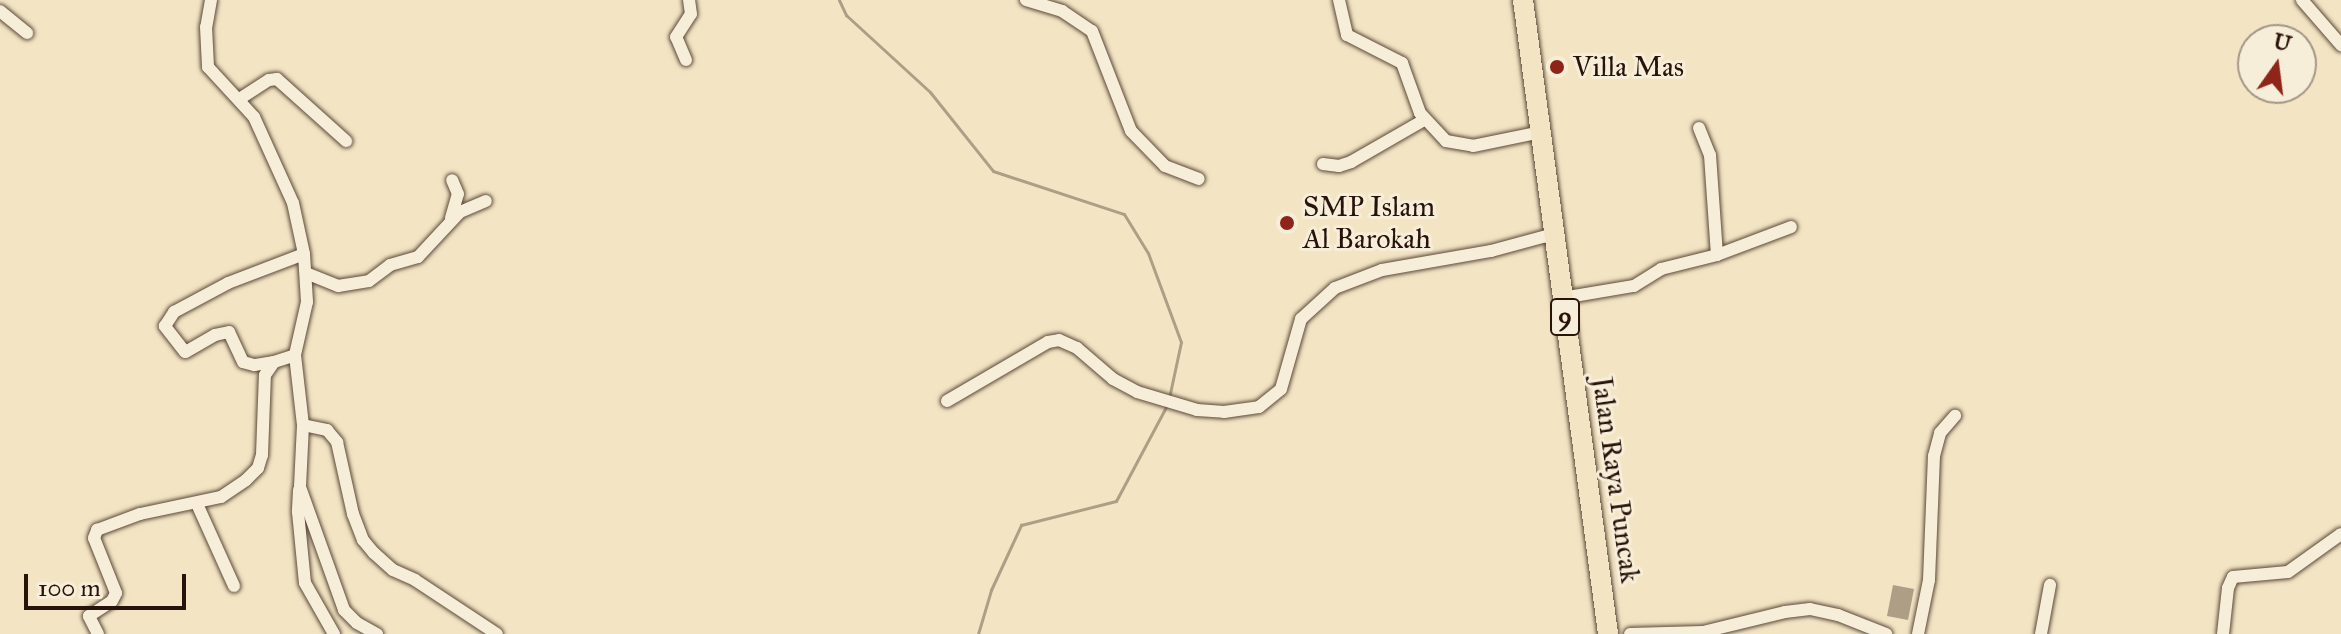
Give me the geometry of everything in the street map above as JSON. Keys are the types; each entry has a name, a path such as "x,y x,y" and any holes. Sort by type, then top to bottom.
{"highway":[{"name":"Jalan Raya Puncak","path":"1523,0 1608,634"}],"street":[{"path":"211,0 206,27 208,67 241,98 254,117 288,191 304,254 307,302 295,355 303,425 298,512 305,583 334,634"},
{"path":"686,60 676,37 691,14 689,0"},
{"path":"1026,0 1062,11 1092,31 1131,131 1165,166 1199,179"},
{"path":"1339,0 1349,37 1404,65 1424,120 1440,137 1460,146 1541,132"},
{"path":"2302,0 2341,45"},
{"path":"0,11 27,33"},
{"path":"241,98 271,79 277,79 346,141"},
{"path":"1323,164 1339,166 1351,162 1424,120"},
{"path":"1699,128 1710,155 1717,255"},
{"path":"450,223 458,194 452,180"},
{"path":"306,273 338,286 369,281 390,265 414,259 426,252 464,209 486,201"},
{"path":"1562,298 1634,286 1661,269 1717,255 1791,227"},
{"path":"947,401 1048,342 1059,340 1077,348 1121,384 1186,407 1237,411 1269,402 1285,380 1298,325 1312,306 1335,288 1382,270 1491,251 1554,234"},
{"path":"295,355 254,365 243,362 229,332 215,335 185,352 165,327 174,312 215,290 304,254"},
{"path":"98,634 89,616 112,601 116,593 94,538 97,530 152,510 197,504 235,490 258,468 262,455 264,379 274,362"},
{"path":"1918,634 1929,580 1934,456 1940,433 1955,416"},
{"path":"303,425 327,430 337,442 353,514 363,540 374,553 393,570 415,580 497,634"},
{"path":"300,487 344,610 357,623 377,634"},
{"path":"197,504 234,586"},
{"path":"2223,634 2228,588 2233,577 2288,572 2341,534"},
{"path":"2041,634 2050,585"},
{"path":"1630,634 1674,630 1703,632 1810,609 1838,615 1886,634"}],"shaded area":[{"path":"1893,585 1914,589 1908,620 1887,616"}],"waterway":[{"path":"839,0 846,15 930,92 993,171 1124,214 1148,253 1181,342 1169,398"},
{"path":"978,634 991,590 1021,525 1116,501 1167,405"}],"place":[{"name":"Villa Mas","path":"1557,67"},
{"name":"SMP Islam Al Barokah","path":"1287,223"}]}
